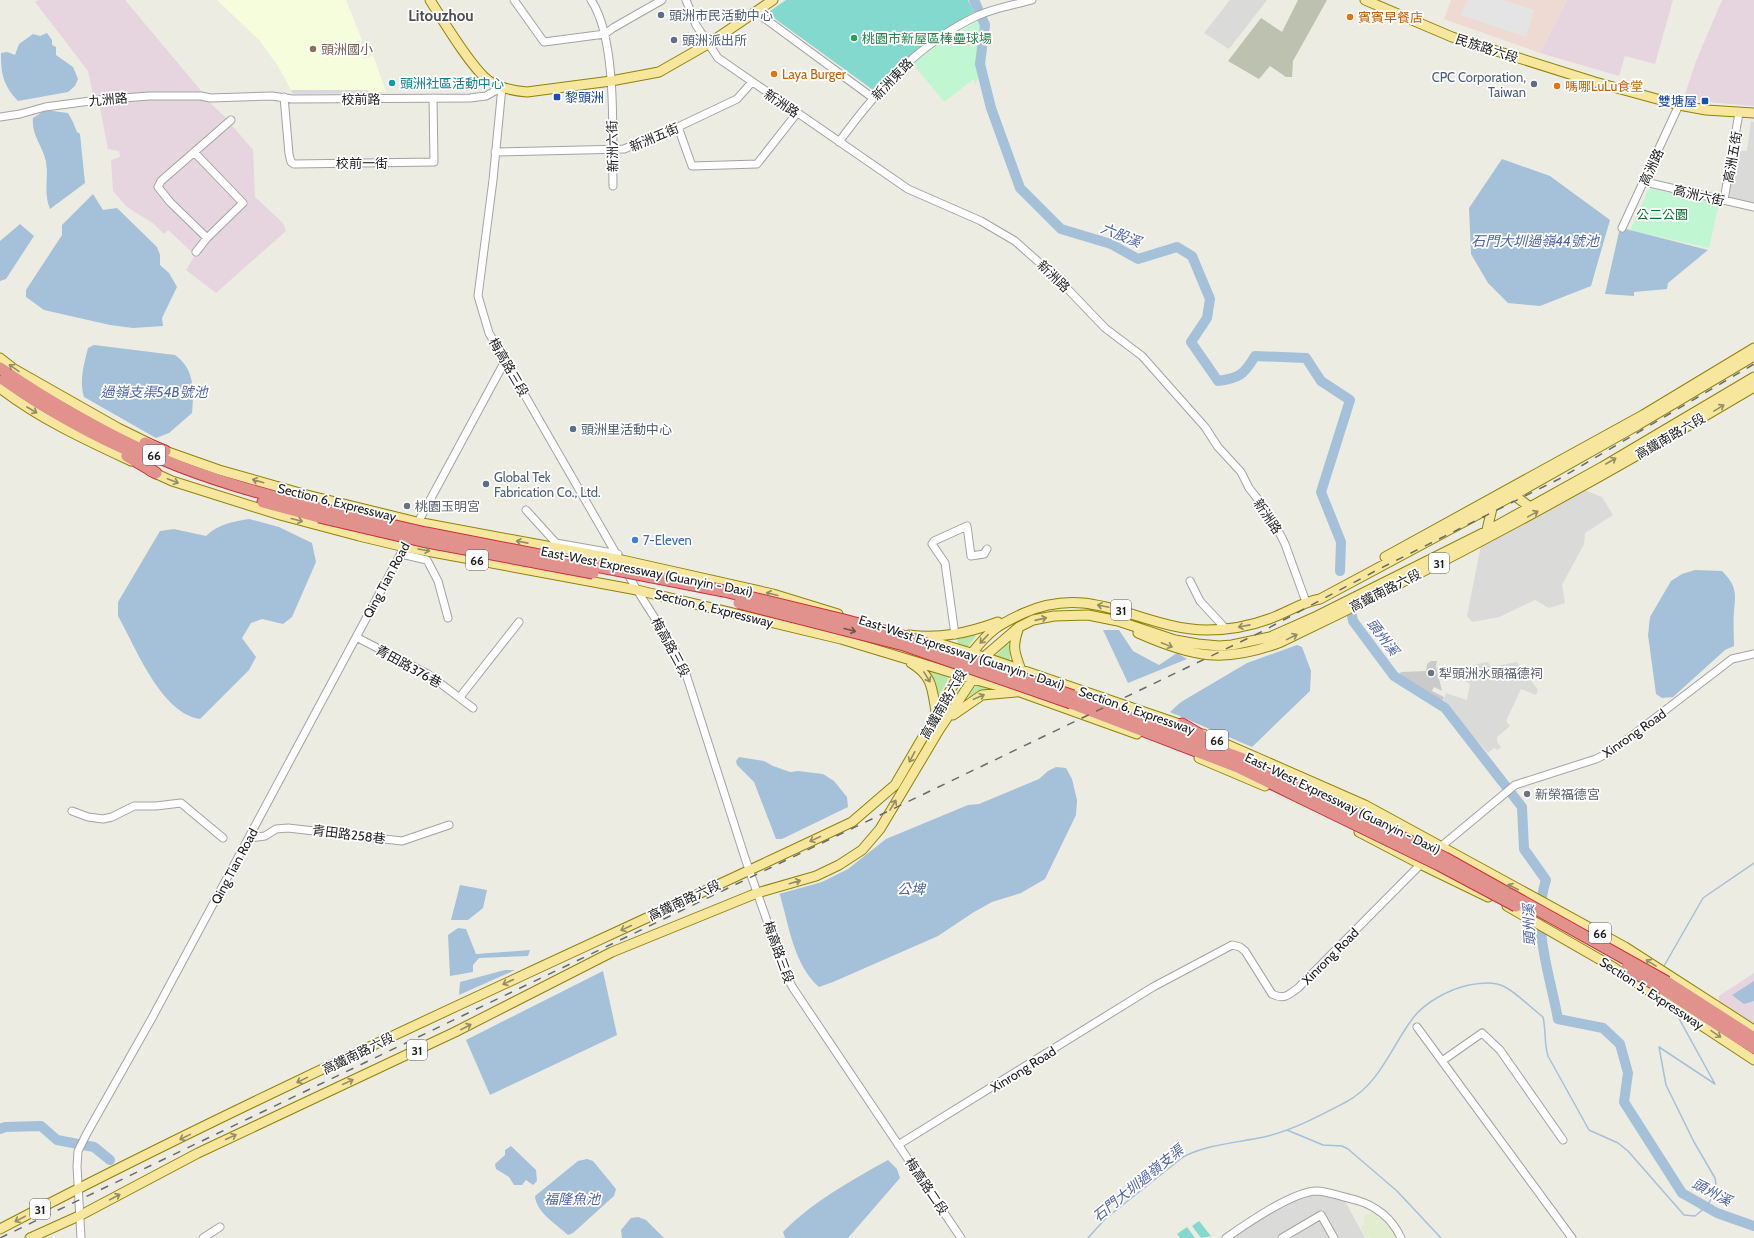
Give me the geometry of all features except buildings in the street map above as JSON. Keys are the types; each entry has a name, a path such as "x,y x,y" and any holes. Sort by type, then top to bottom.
{"highway":[{"name":"East-West Expressway (Guanyin - Daxi)","path":"0,368 113,445 176,472 264,502 319,517 422,540 722,598 904,645 1072,699 1239,763 1439,865 1582,941 1663,989 1754,1048"},
{"name":"East-West Expressway (Guanyin - Daxi)","path":"0,377 30,398 74,418"},
{"path":"74,418 165,451"},
{"path":"74,418 156,473"},
{"path":"1182,724 1239,763"},
{"path":"1170,746 1239,763"},
{"name":"East-West Expressway (Guanyin - Daxi)","path":"1300,793 1445,858 1667,982 1754,1038"}],"main road":[{"path":"432,1 474,65 488,80 515,92 527,92 611,81 659,72 708,44 773,0"},
{"name":"民族路六段","path":"1365,0 1452,37 1679,105 1706,110 1754,113"},
{"name":"高鐵南路六段","path":"1309,601 1316,595 1340,581 1493,503 1643,415 1754,354"},
{"name":"Section 6, Expressway","path":"0,358 14,369 71,402 165,451 249,479 417,522 620,557 773,594 972,653 1182,724 1366,805 1440,847"},
{"name":"高鐵南路六段","path":"30,1238 81,1215 173,1165 455,1032 612,952 757,893 816,876 840,865 862,850 880,829 938,730 973,680 984,657 1019,628 1033,620 1054,616 1088,614 1106,618 1175,640 1198,644 1219,646 1259,640 1287,630 1486,531 1634,448 1754,377"},
{"name":"高鐵南路六段","path":"1106,618 1178,650 1198,654 1225,656 1244,654 1281,642 1483,541 1628,460 1754,387"},
{"name":"Section 6, Expressway","path":"0,388 18,402 70,432 172,481 280,516 403,550 638,590 841,639 898,655 973,680 1020,692 1170,746 1322,812 1420,864"},
{"path":"1511,493 1530,507"},
{"path":"1483,541 1493,503"},
{"name":"高鐵南路六段","path":"0,1230 79,1188 450,1008 852,822 895,786 908,766 936,712 960,675 972,653 982,640 998,625 1029,611 1052,604 1072,602 1104,605 1186,628 1226,629 1269,619 1309,601 1320,599 1457,526 1493,503"},
{"path":"1457,526 1463,529 1468,536 1468,540"},
{"name":"31","path":"909,635 924,637 954,635 973,631 1029,611"},
{"path":"1019,628 1013,643 1015,656 1021,670"},
{"path":"898,655 921,669 928,677 932,688 936,712"},
{"path":"938,730 956,711 982,695 1020,692"},
{"name":"Section 5, Expressway","path":"1440,847 1625,947 1754,1030"},
{"name":"Section 5, Expressway","path":"1420,864 1527,916 1613,967 1754,1060"}],"street":[{"path":"514,0 544,42 605,34 662,0"},
{"name":"新洲六街","path":"591,0 603,23 611,81 613,186"},
{"name":"新洲路","path":"686,0 691,15 718,58 908,189 981,221 1014,241 1060,281 1105,328 1142,356 1205,427 1218,447 1241,472 1249,488 1271,516 1285,544 1309,601"},
{"name":"新洲東路","path":"839,142 873,98 915,55 944,33 977,15 1032,0"},
{"path":"756,12 873,98"},
{"name":"新洲五街","path":"495,152 612,150 632,147 678,127 737,98 752,82"},
{"name":"校前路","path":"218,97 284,97 292,99 433,98 486,96 502,87"},
{"name":"梅高路三段","path":"502,87 478,296 489,333 638,590 675,650 686,674 757,893 786,975 793,988 892,1135"},
{"name":"九洲路","path":"0,117 20,114 45,107 98,100 148,96 218,97"},
{"name":"校前一街","path":"284,97 291,162 294,164 434,162 433,98"},
{"name":"高洲路","path":"1622,228 1645,182 1679,105"},
{"path":"678,127 692,166 757,164 797,113"},
{"name":"高洲五街","path":"1724,200 1739,113"},
{"path":"207,238 170,202 158,187 161,181 231,120"},
{"path":"194,152 243,203 207,238 196,252"},
{"name":"高洲六街","path":"1645,182 1754,207"},
{"name":"Qing Tian Road","path":"81,1238 81,1215 77,1166 78,1152 82,1143 152,1018 417,522 505,361"},
{"path":"526,510 556,543 620,557"},
{"path":"954,635 945,563 932,544 934,541 967,526 971,556 984,554 987,549"},
{"path":"403,550 427,560 438,581 448,618"},
{"path":"1190,581 1200,601 1226,629"},
{"path":"460,697 519,622"},
{"name":"青田路376巷","path":"356,637 428,674 473,708"},
{"name":"Xinrong Road","path":"898,1145 1153,988 1232,945 1240,947 1245,951 1272,994 1278,997 1286,998 1298,988 1420,864 1515,785 1596,759 1612,751 1732,659 1754,654"},
{"path":"72,811 88,817 103,818 112,817 134,806 156,806 181,803 223,838"},
{"name":"青田路258巷","path":"249,838 265,836 276,830 288,828 402,841 449,825"},
{"path":"1417,1027 1572,1238"},
{"path":"1442,1060 1482,1032 1500,1050 1562,1140"},
{"name":"梅高路二段","path":"892,1135 961,1238"},
{"path":"1226,1238 1261,1214 1303,1194 1316,1191 1329,1192 1368,1204 1389,1219 1401,1238"},
{"path":"1282,1238 1321,1216 1334,1238"},
{"path":"203,1238 220,1227"}],"shaded area":[{"path":"38,0 125,0 203,93 156,93 94,99 88,71 35,2"},
{"name":"頭洲國小","path":"217,0 346,0 362,40 357,42 364,59 373,55 386,92 370,92 367,90 291,90 278,66 259,40"},
{"path":"786,0 968,0 974,12 919,48 873,90 767,13"},
{"path":"1230,0 1267,0 1229,49 1204,33"},
{"path":"1298,0 1327,0 1293,61 1292,77 1286,77 1270,66 1259,79 1228,61 1261,18 1282,32"},
{"path":"1451,0 1567,0 1540,53 1444,19"},
{"path":"1468,0 1504,0 1534,10 1526,37 1461,15"},
{"path":"1567,0 1673,0 1655,64 1625,56 1619,76 1540,53"},
{"path":"1722,0 1754,0 1754,106 1706,102 1684,97 1696,61"},
{"path":"291,90 367,90 370,92 387,93 293,94"},
{"path":"205,98 225,117 253,150 255,197 283,223 286,231 216,293 186,270 195,255 168,230 164,234 154,224 127,207 113,191 111,160 120,157 119,151 108,149 99,103 155,99"},
{"path":"1751,121 1754,122 1754,204 1731,199 1729,194 1736,151 1747,151"},
{"path":"1582,489 1602,497 1613,515 1585,533 1584,544 1562,585 1565,603 1549,608 1535,600 1499,617 1472,622 1467,616 1481,545"},
{"name":"犁頭洲水頭福德祠","path":"1431,661 1437,661 1436,666 1442,691 1434,687 1432,691 1444,697 1442,702 1406,681 1399,675 1401,672 1426,671 1427,664"},
{"path":"1488,662 1492,669 1496,666 1517,662 1524,670 1527,667 1534,673 1530,679 1538,690 1536,695 1521,689 1506,721 1510,726 1497,737 1497,742 1501,747 1498,750 1494,748 1488,753 1443,702 1446,693 1467,700 1470,684 1461,679 1463,669 1468,669 1477,664"},
{"path":"1754,973 1754,1026 1719,1002 1719,996"},
{"path":"1327,1191 1345,1201 1365,1238 1228,1238 1297,1197"},
{"path":"1372,1213 1382,1216 1399,1238 1373,1238 1364,1236 1361,1227 1364,1224 1364,1215"},
{"path":"1199,1221 1211,1236 1201,1238 1192,1226"},
{"path":"1187,1227 1195,1238 1180,1238 1177,1234"}],"green space":[{"path":"980,20 983,31 977,82 975,84 974,79 944,102 913,64 938,44"},
{"name":"公二公園","path":"1652,189 1719,204 1709,248 1630,230 1648,190"},
{"path":"973,635 976,636 967,648 958,645 957,638"},
{"path":"1007,644 1010,645 1010,662 995,656"},
{"path":"928,669 950,675 939,697 935,682"},
{"path":"977,684 990,690 978,692 967,698"}],"water":[{"path":"47,33 52,40 52,45 56,47 56,55 73,67 78,79 75,86 68,92 18,101 9,90 4,79 2,73 1,53 7,52 15,55 19,44 33,34 40,36"},
{"path":"45,110 68,113 77,132 80,134 85,183 50,209 46,191 46,162 35,135 33,124 33,118"},
{"name":"石門大圳過嶺44號池","path":"1502,159 1550,176 1610,220 1591,286 1540,306 1508,303 1488,283 1471,254 1469,208"},
{"path":"93,194 103,210 117,208 157,247 160,255 160,265 169,273 177,287 162,318 163,326 133,328 110,325 44,310 26,297 26,290 62,235 62,225"},
{"path":"20,224 34,236 6,279 0,281 0,241"},
{"name":"石門大圳過嶺44號池","path":"1626,229 1708,250 1668,283 1667,289 1634,292 1634,296 1605,294 1619,232"},
{"name":"過嶺支渠54B號池","path":"94,345 175,355 182,361 190,374 193,389 192,413 169,433 156,438 84,397 82,379 84,367 88,348"},
{"path":"249,519 279,527 312,543 316,562 292,617 283,624 262,619 251,623 242,638 256,657 249,670 200,719 186,714 173,705 151,677 118,616 118,602 160,531 174,529 206,536 220,526"},
{"path":"1695,570 1722,571 1730,580 1735,594 1734,646 1725,650 1673,697 1662,698 1656,694 1648,635 1650,617 1671,581 1682,574"},
{"path":"1103,630 1119,630 1133,651 1159,665 1177,653 1187,659 1128,683"},
{"path":"1297,645 1302,647 1311,671 1310,691 1252,747 1170,712 1181,702 1247,663"},
{"path":"739,757 764,761 790,772 798,771 823,774 834,781 847,797 848,807 782,839 776,839 754,782 737,765 736,761"},
{"name":"公埤","path":"1056,767 1066,768 1072,779 1077,800 1076,815 1045,879 1021,893 992,902 938,936 819,987 804,968 798,956 779,894 822,882 848,869 886,839 968,805 979,804 1039,779 1048,771"},
{"path":"460,885 487,890 483,908 468,920 451,920"},
{"path":"458,928 466,929 476,954 530,950 528,956 479,958 473,965 473,972 450,976 448,935"},
{"path":"505,970 515,970 459,995 460,982"},
{"path":"603,971 617,1035 490,1095 466,1040"},
{"path":"1754,981 1754,1001 1744,1004 1732,995"},
{"path":"511,1146 536,1170 537,1181 533,1185 526,1180 522,1185 514,1185 509,1177 496,1169 495,1164 505,1155 505,1150"},
{"name":"福隆魚池","path":"587,1159 593,1161 616,1189 614,1196 573,1233 568,1235 543,1212 536,1202 535,1196 578,1161"},
{"path":"888,1160 897,1169 900,1178 848,1238 785,1238 783,1232 819,1201"},
{"path":"638,1217 646,1220 664,1238 622,1238 621,1230 631,1218"}],"waterway":[{"name":"六股溪","path":"974,0 985,25 980,64 991,108 1020,188 1061,229 1111,244 1138,259 1177,247 1192,256 1210,299 1207,318 1191,342 1218,381 1236,377 1248,368 1255,356 1306,358 1321,381 1350,400 1321,492 1341,542 1340,571"},
{"name":"頭州溪","path":"1351,611 1353,621 1394,676 1445,708 1522,807 1524,849 1546,880 1540,915 1541,932 1543,950 1558,1019 1603,1028 1620,1044 1628,1073 1624,1102 1682,1193 1717,1213 1754,1226"},
{"name":"石門大圳過嶺支渠","path":"1664,966 1703,898 1754,863"},
{"name":"石門大圳過嶺支渠","path":"1088,1238 1105,1219 1183,1157 1215,1146 1268,1136 1288,1130 1346,1102 1368,1085 1384,1064 1405,1029 1418,1012 1446,993 1469,985 1487,983 1501,985 1510,990 1543,1017 1548,1056 1589,1130 1618,1143 1628,1151 1684,1215 1695,1216 1704,1209 1714,1195 1716,1184 1715,1178 1694,1142 1666,1085 1659,1047 1715,1084 1676,1013"},
{"path":"0,1129 5,1127 41,1126 57,1140 94,1147 110,1160"},
{"path":"1287,1130 1323,1145 1342,1146 1348,1149 1397,1191 1441,1238"}],"railway":[{"path":"0,1238 1261,632 1379,569 1559,479 1754,364"}],"place":[{"name":"頭洲市民活動中心","path":"661,15"},
{"name":"賓賓早餐店","path":"1350,17"},
{"name":"桃園市新屋區棒壘球場","path":"854,38"},
{"name":"頭洲派出所","path":"674,40"},
{"name":"頭洲國小","path":"313,49"},
{"name":"Laya Burger","path":"774,74"},
{"name":"頭洲社區活動中心","path":"392,83"},
{"name":"CPC Corporation, Taiwan","path":"1534,84"},
{"name":"嗎哪LuLu食堂","path":"1557,86"},
{"name":"黎頭洲","path":"557,97"},
{"name":"雙塘屋","path":"1705,101"},
{"name":"頭洲里活動中心","path":"573,429"},
{"name":"Global Tek Fabrication Co., Ltd.","path":"486,484"},
{"name":"桃園玉明宮","path":"407,506"},
{"name":"7-Eleven","path":"635,540"},
{"name":"犁頭洲水頭福德祠","path":"1431,673"},
{"name":"新榮福德宮","path":"1527,794"}],"district":[{"name":"Litouzhou","path":"441,16"}]}
